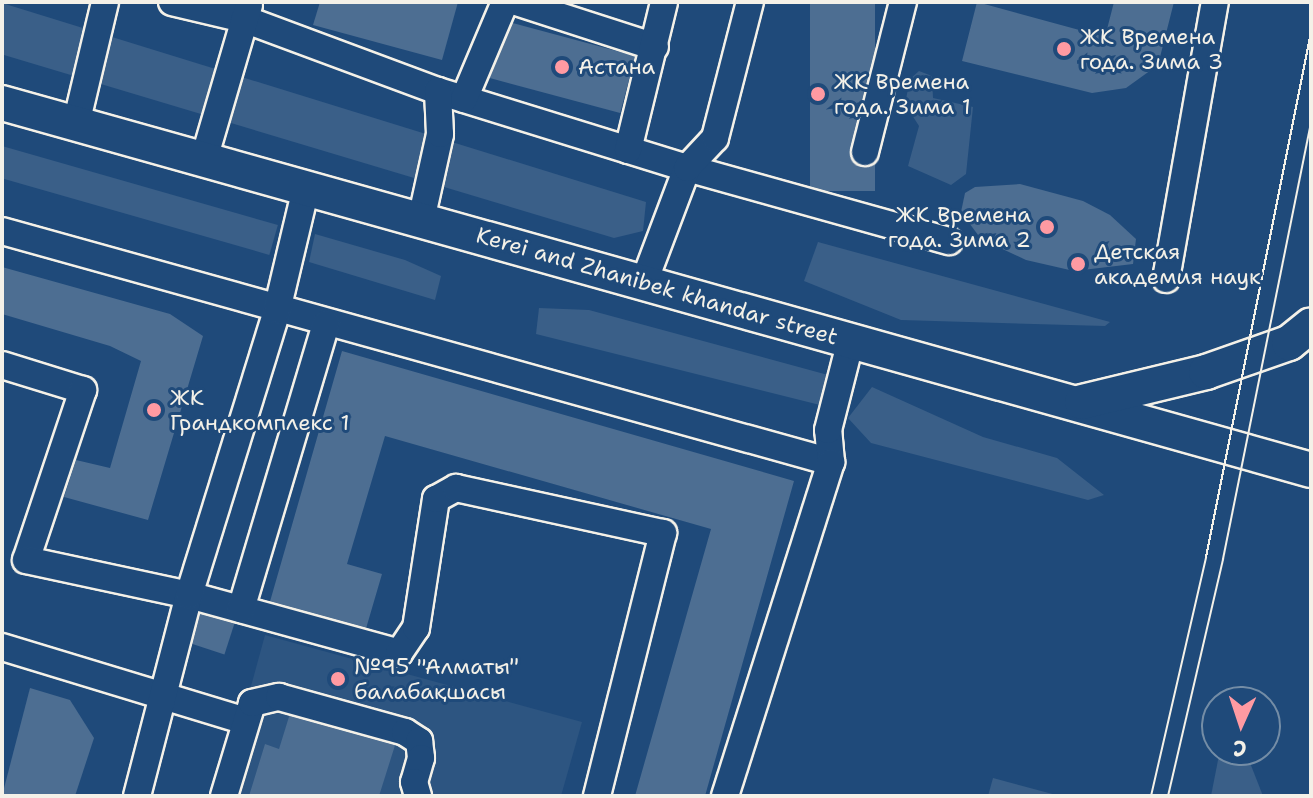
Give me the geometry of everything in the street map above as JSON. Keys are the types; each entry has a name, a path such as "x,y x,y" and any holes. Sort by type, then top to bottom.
{"main road":[{"name":"Kerei and Zhanibek khandar street","path":"8,102 76,124 1311,470"},
{"path":"1077,403 1206,372 1289,343 1311,325"}],"street":[{"path":"76,124 105,2"},
{"path":"172,2 247,10 438,91 687,168 949,241"},
{"path":"464,99 505,2"},
{"path":"516,2 655,47"},
{"path":"644,282 687,168 715,138 750,2"},
{"path":"865,152 903,2"},
{"path":"1166,279 1215,2"},
{"path":"628,150 664,3"},
{"path":"204,159 247,10"},
{"path":"421,220 440,134 438,91"},
{"path":"137,796 166,699 189,595 277,310 306,188"},
{"path":"2,231 831,462"},
{"path":"241,609 326,323"},
{"path":"725,796 831,462 828,430 851,340"},
{"path":"2,365 83,390 26,560 189,595 399,653 416,628 436,499 456,488 663,533 597,796"},
{"path":"2,647 243,720"},
{"path":"224,796 243,720 252,703 279,697 405,732 419,741 418,796"}],"shaded area":[{"path":"2,3 646,202 643,231 614,238 4,55"},
{"path":"919,71 932,76 933,98 973,107 966,174 951,185 908,166 919,126 905,104 910,79"},
{"path":"2,146 278,225 269,255 2,178"},
{"path":"315,234 405,260 441,276 435,300 309,262"},
{"path":"818,242 1110,322 1105,326 901,320 804,281"},
{"path":"539,308 589,310 828,375 820,405 536,334"},
{"path":"872,387 983,437 1057,458 1104,495 1088,500 871,443 848,418"},
{"name":"№95 \"Алматы\" балабақшасы","path":"265,635 582,722 561,796 221,796"},
{"path":"1217,766 1251,766 1263,796 1211,796"},
{"path":"993,778 1060,796 988,796"}],"building":[{"path":"320,2 458,2 442,60 313,25"},
{"name":"ЖК Времена года. Зима 1","path":"810,2 875,2 875,191 810,191"},
{"name":"ЖК Времена года. Зима 3","path":"977,2 1105,37 1114,2 1174,2 1158,65 1126,88 1092,93 962,61"},
{"name":"Астана","path":"505,21 635,56 620,113 490,78"},
{"name":"ЖК Времена года. Зима 2","path":"1020,184 1083,201 1110,215 1136,239 1133,264 1074,271 1026,260 981,239 961,212 965,193 975,187"},
{"name":"ЖК Грандкомплекс 1","path":"2,267 170,314 203,336 148,520 64,497 76,460 110,468 141,361 110,346 2,314"},
{"path":"342,351 794,481 705,796 635,796 711,529 385,436 347,564 382,574 365,632 269,605"},
{"path":"201,610 235,621 224,654 190,643"},
{"path":"30,688 70,700 94,738 75,796 2,796"},
{"path":"292,707 397,739 379,796 249,796 265,744 279,749"}],"tram line":[{"path":"1151,796 1206,557 1311,32"},
{"path":"1168,796 1223,559 1311,122"}],"place":[{"name":"ЖК Времена года. Зима 3","path":"1064,49"},
{"name":"Астана","path":"562,67"},
{"name":"ЖК Времена года. Зима 1","path":"818,94"},
{"name":"ЖК Времена года. Зима 2","path":"1047,227"},
{"name":"Детская академия наук","path":"1078,264"},
{"name":"ЖК Грандкомплекс 1","path":"154,410"},
{"name":"№95 \"Алматы\" балабақшасы","path":"338,679"}]}
